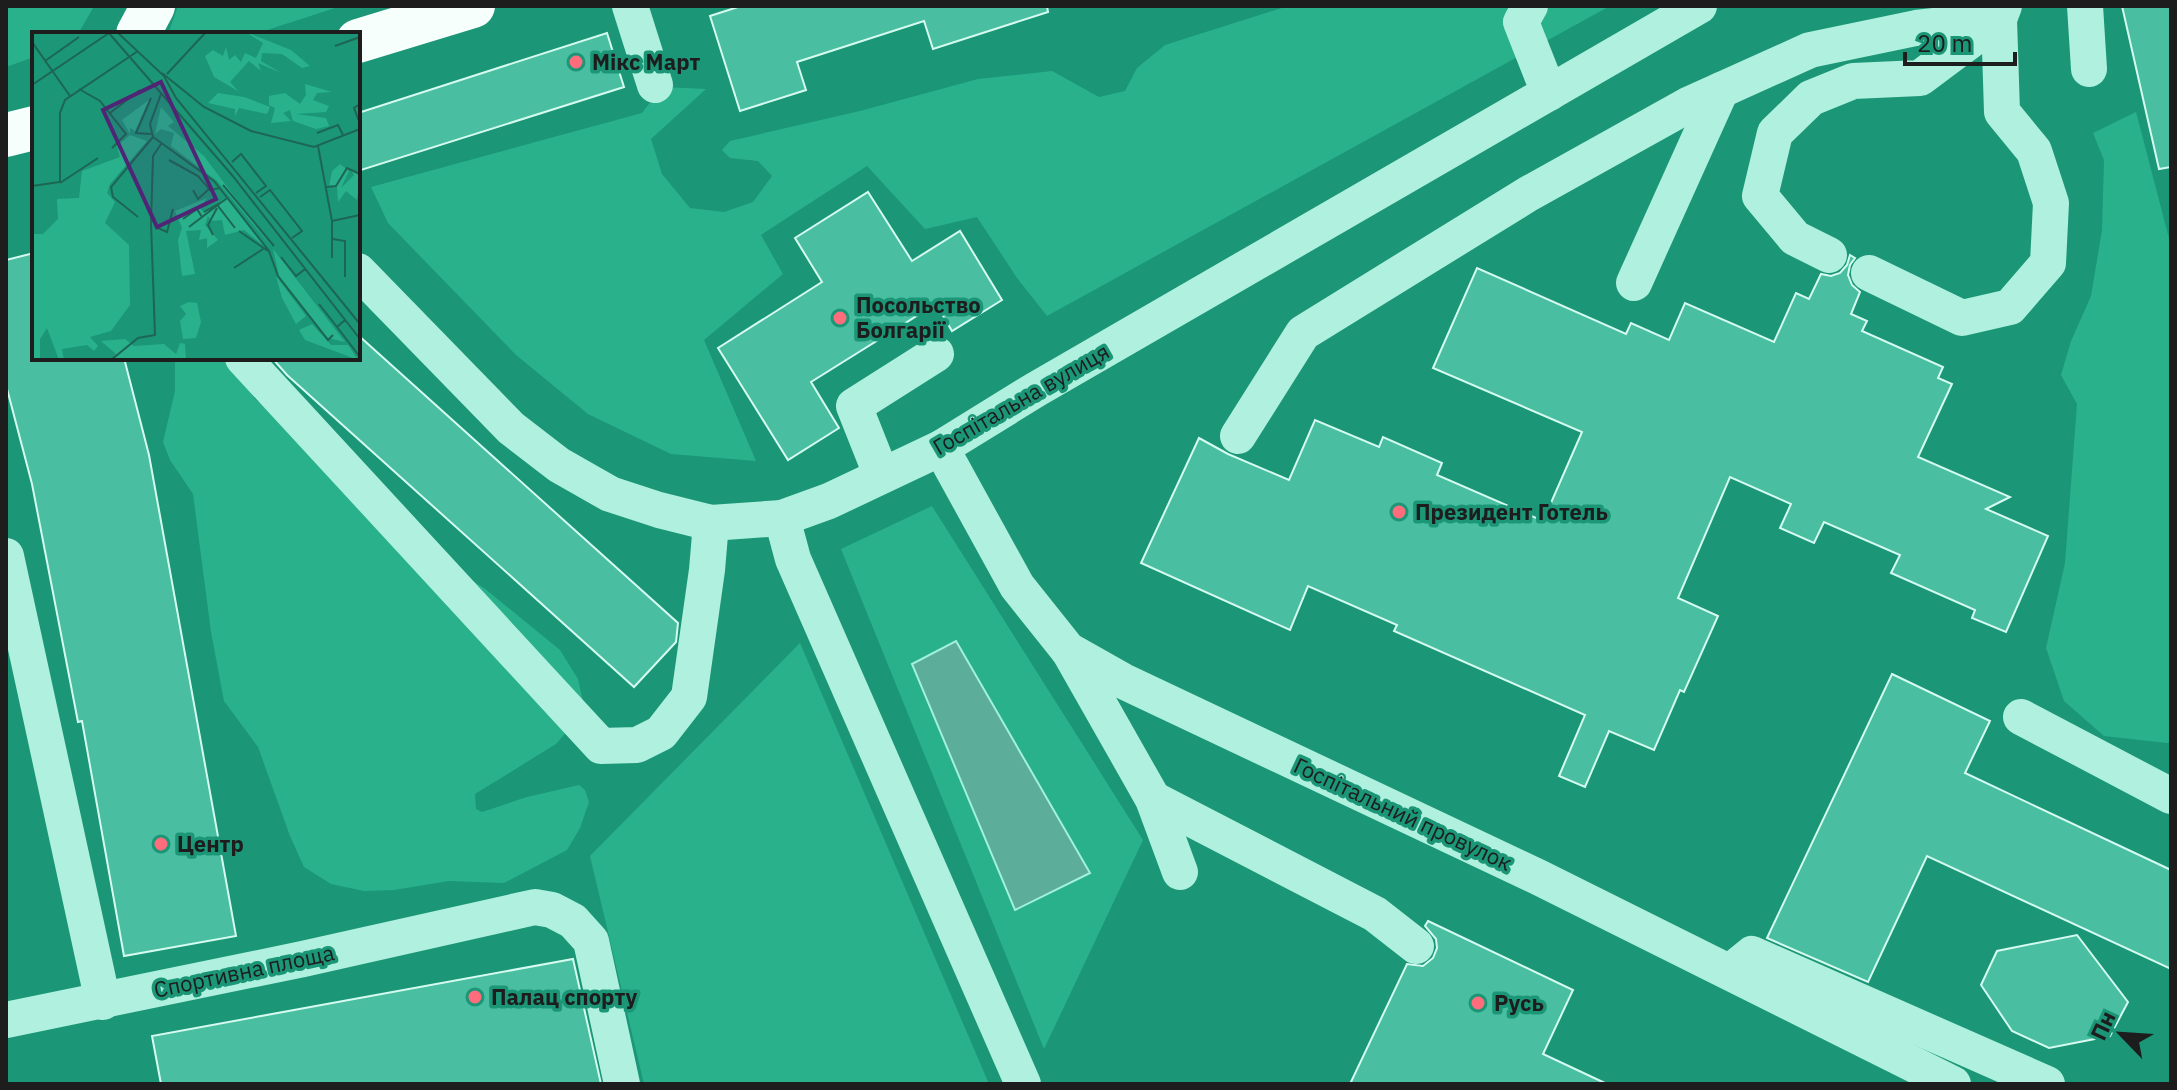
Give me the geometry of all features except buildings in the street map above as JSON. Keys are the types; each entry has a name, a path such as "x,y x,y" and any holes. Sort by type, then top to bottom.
{"main road":[{"path":"114,32 123,6"},
{"path":"139,32 153,6"},
{"path":"360,40 473,6"}],"street":[{"path":"630,6 655,85"},
{"path":"1530,6 1521,22 1549,93"},
{"name":"Госпітальна вулиця","path":"360,273 511,428 559,465 610,494 711,523 782,518 829,501 941,448 1035,390 1699,6"},
{"path":"2085,6 2089,69"},
{"path":"1238,436 1303,333 1528,194 1688,105 1810,50 2001,13"},
{"path":"1829,255 1795,238 1760,196 1775,133 1811,98 1853,81 1920,78 2001,13"},
{"path":"1869,273 1962,318 2010,307 2048,263 2051,203 2034,151 2002,112 2001,13"},
{"path":"1634,283 1721,90"},
{"path":"881,474 854,406 936,354"},
{"path":"245,360 601,746 637,745 661,733 689,697 711,523"},
{"name":"Госпітальний провулок","path":"941,448 1017,586 1068,650 1123,681 1731,971 1953,1084"},
{"path":"782,518 793,559 1023,1084"},
{"path":"6,556 103,1002"},
{"path":"1068,650 1153,799 1180,872"},
{"path":"2021,717 2171,796"},
{"path":"1153,799 1375,914 1416,946"},
{"name":"Спортивна площа","path":"6,1020 103,1002 535,907 552,910 573,921 591,941 622,1084"},
{"path":"1731,971 1752,954 2047,1084"}],"green space":[{"path":"6,6 93,6 79,32 32,32 32,58 6,67"},
{"path":"178,6 341,6 261,32 169,32"},
{"path":"1288,6 1610,6 1047,316 1017,278 977,217 925,229 867,166 761,235 783,274 704,340 756,461 671,454 588,414 516,355 388,223 371,187 642,113 662,87 706,89 651,139 662,174 690,208 724,212 753,202 772,176 758,161 730,158 722,150 730,141 860,111 978,79 1052,71 1099,97 1125,91 1137,68 1165,45"},
{"path":"2136,112 2171,246 2171,742 2167,743 2104,736 2064,701 2046,648 2065,563 2077,404 2061,375 2071,341 2091,296 2102,230 2104,160 2093,133"},
{"path":"175,360 224,360 247,382 254,398 441,562 484,588 560,650 578,679 585,711 556,744 475,794 476,809 482,812 579,785 585,790 589,802 580,828 567,850 504,883 449,881 394,890 364,891 331,884 304,867 258,747 224,701 211,632 193,494 170,460 163,442 175,391"},
{"path":"932,506 1143,840 1044,1049 841,549"},
{"path":"800,643 989,1084 644,1084 590,856"}],"water":[{"path":"956,641 1090,873 1015,910 912,664"}],"place":[{"name":"Мікс Март","path":"576,62"},
{"name":"Посольство Болгарії","path":"840,318"},
{"name":"Президент Готель","path":"1399,512"},
{"name":"Центр","path":"161,844"},
{"name":"Палац спорту","path":"475,997"},
{"name":"Русь","path":"1478,1003"}]}
